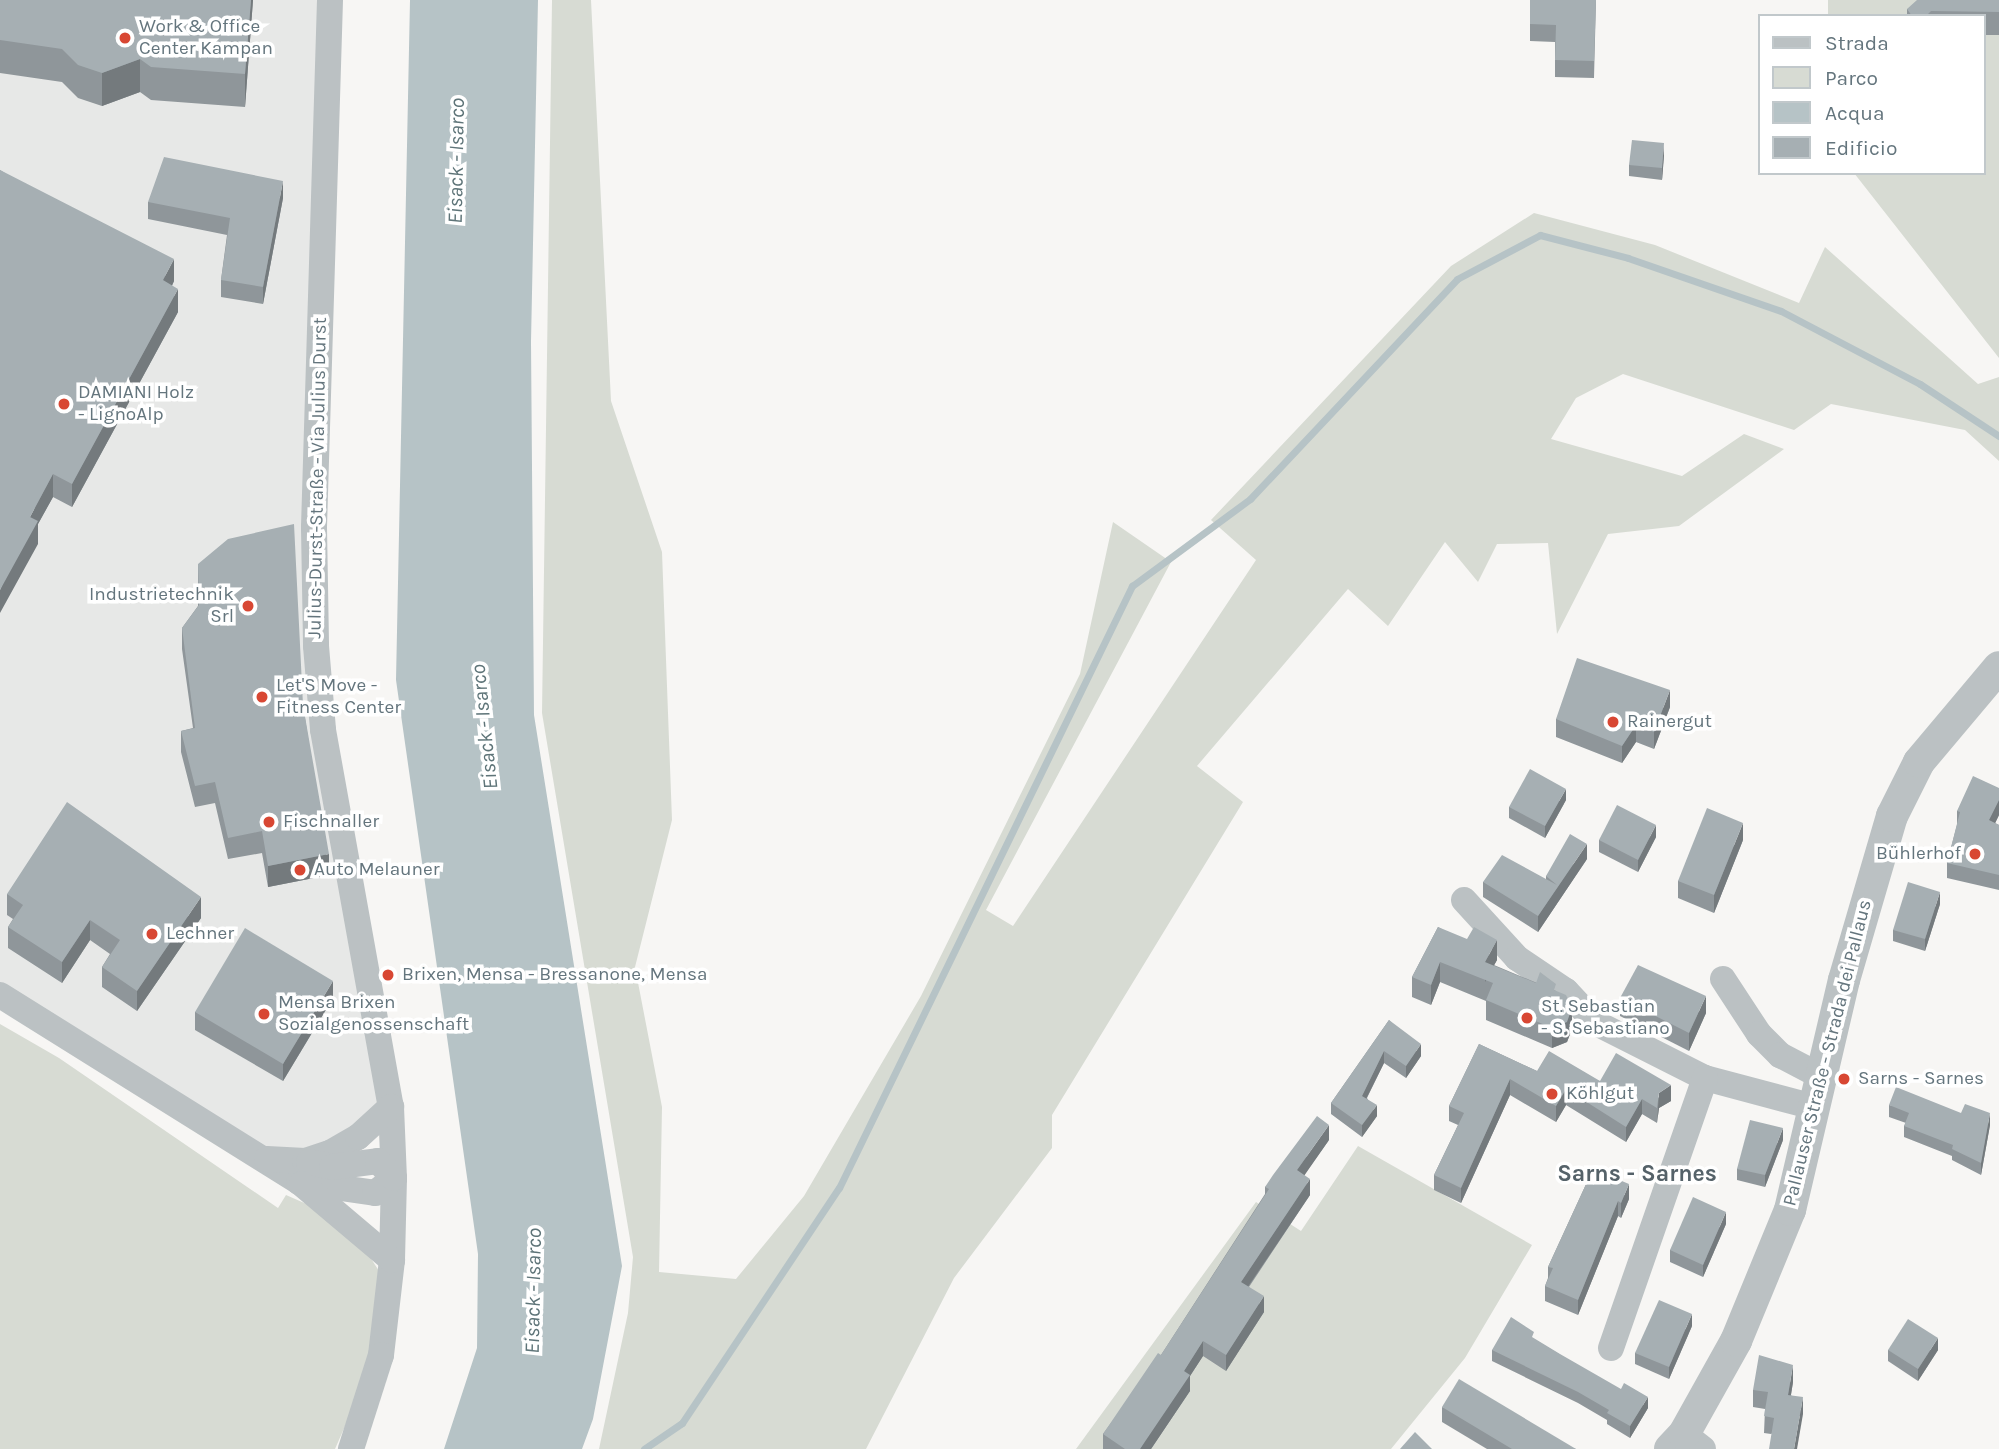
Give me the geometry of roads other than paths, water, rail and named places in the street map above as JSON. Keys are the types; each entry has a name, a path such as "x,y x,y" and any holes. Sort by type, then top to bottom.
{"street":[{"name":"Julius-Durst-Straße - Via Julius Durst","path":"331,0 314,528 316,646 323,730 391,1107 394,1178 392,1260 381,1354 351,1449"},
{"name":"Pallauser Straße - Strada dei Pallaus","path":"1686,1444 1768,1273 1790,1210 1865,901 1892,816 1920,762 1999,667"},
{"path":"1464,900 1517,958 1566,991 1596,1023 1704,1078 1818,1092"},
{"path":"1723,979 1759,1034 1818,1092"},
{"path":"0,995 264,1159 302,1172 392,1260"},
{"path":"1611,1348 1704,1078"},
{"path":"302,1172 358,1137 391,1107"},
{"path":"302,1172 378,1161 394,1178"}],"water":[{"name":"Eisack - Isarco","path":"410,0 538,0 531,342 534,715 622,1266 593,1419 582,1449 444,1449 477,1348 478,1254 396,680"}],"waterway":[{"path":"644,1449 682,1423 839,1188 1132,586 1250,499 1457,279 1540,235 1628,258 1781,311 1920,384 1999,436"}],"place":[{"name":"Work & Office Center Kampan","path":"125,38"},
{"name":"DAMIANI Holz - LignoAlp","path":"64,404"},
{"name":"Industrietechnik Srl","path":"248,606"},
{"name":"Let'S Move - Fitness Center","path":"262,697"},
{"name":"Rainergut","path":"1613,722"},
{"name":"Fischnaller","path":"269,822"},
{"name":"Bühlerhof","path":"1975,854"},
{"name":"Auto Melauner","path":"300,870"},
{"name":"Lechner","path":"152,934"},
{"name":"Brixen, Mensa - Bressanone, Mensa","path":"388,975"},
{"name":"Mensa Brixen Sozialgenossenschaft","path":"264,1014"},
{"name":"St. Sebastian - S. Sebastiano","path":"1527,1018"},
{"name":"Sarns - Sarnes","path":"1844,1079"},
{"name":"Köhlgut","path":"1552,1094"}],"district":[{"name":"Sarns - Sarnes","path":"1637,1174"}]}
